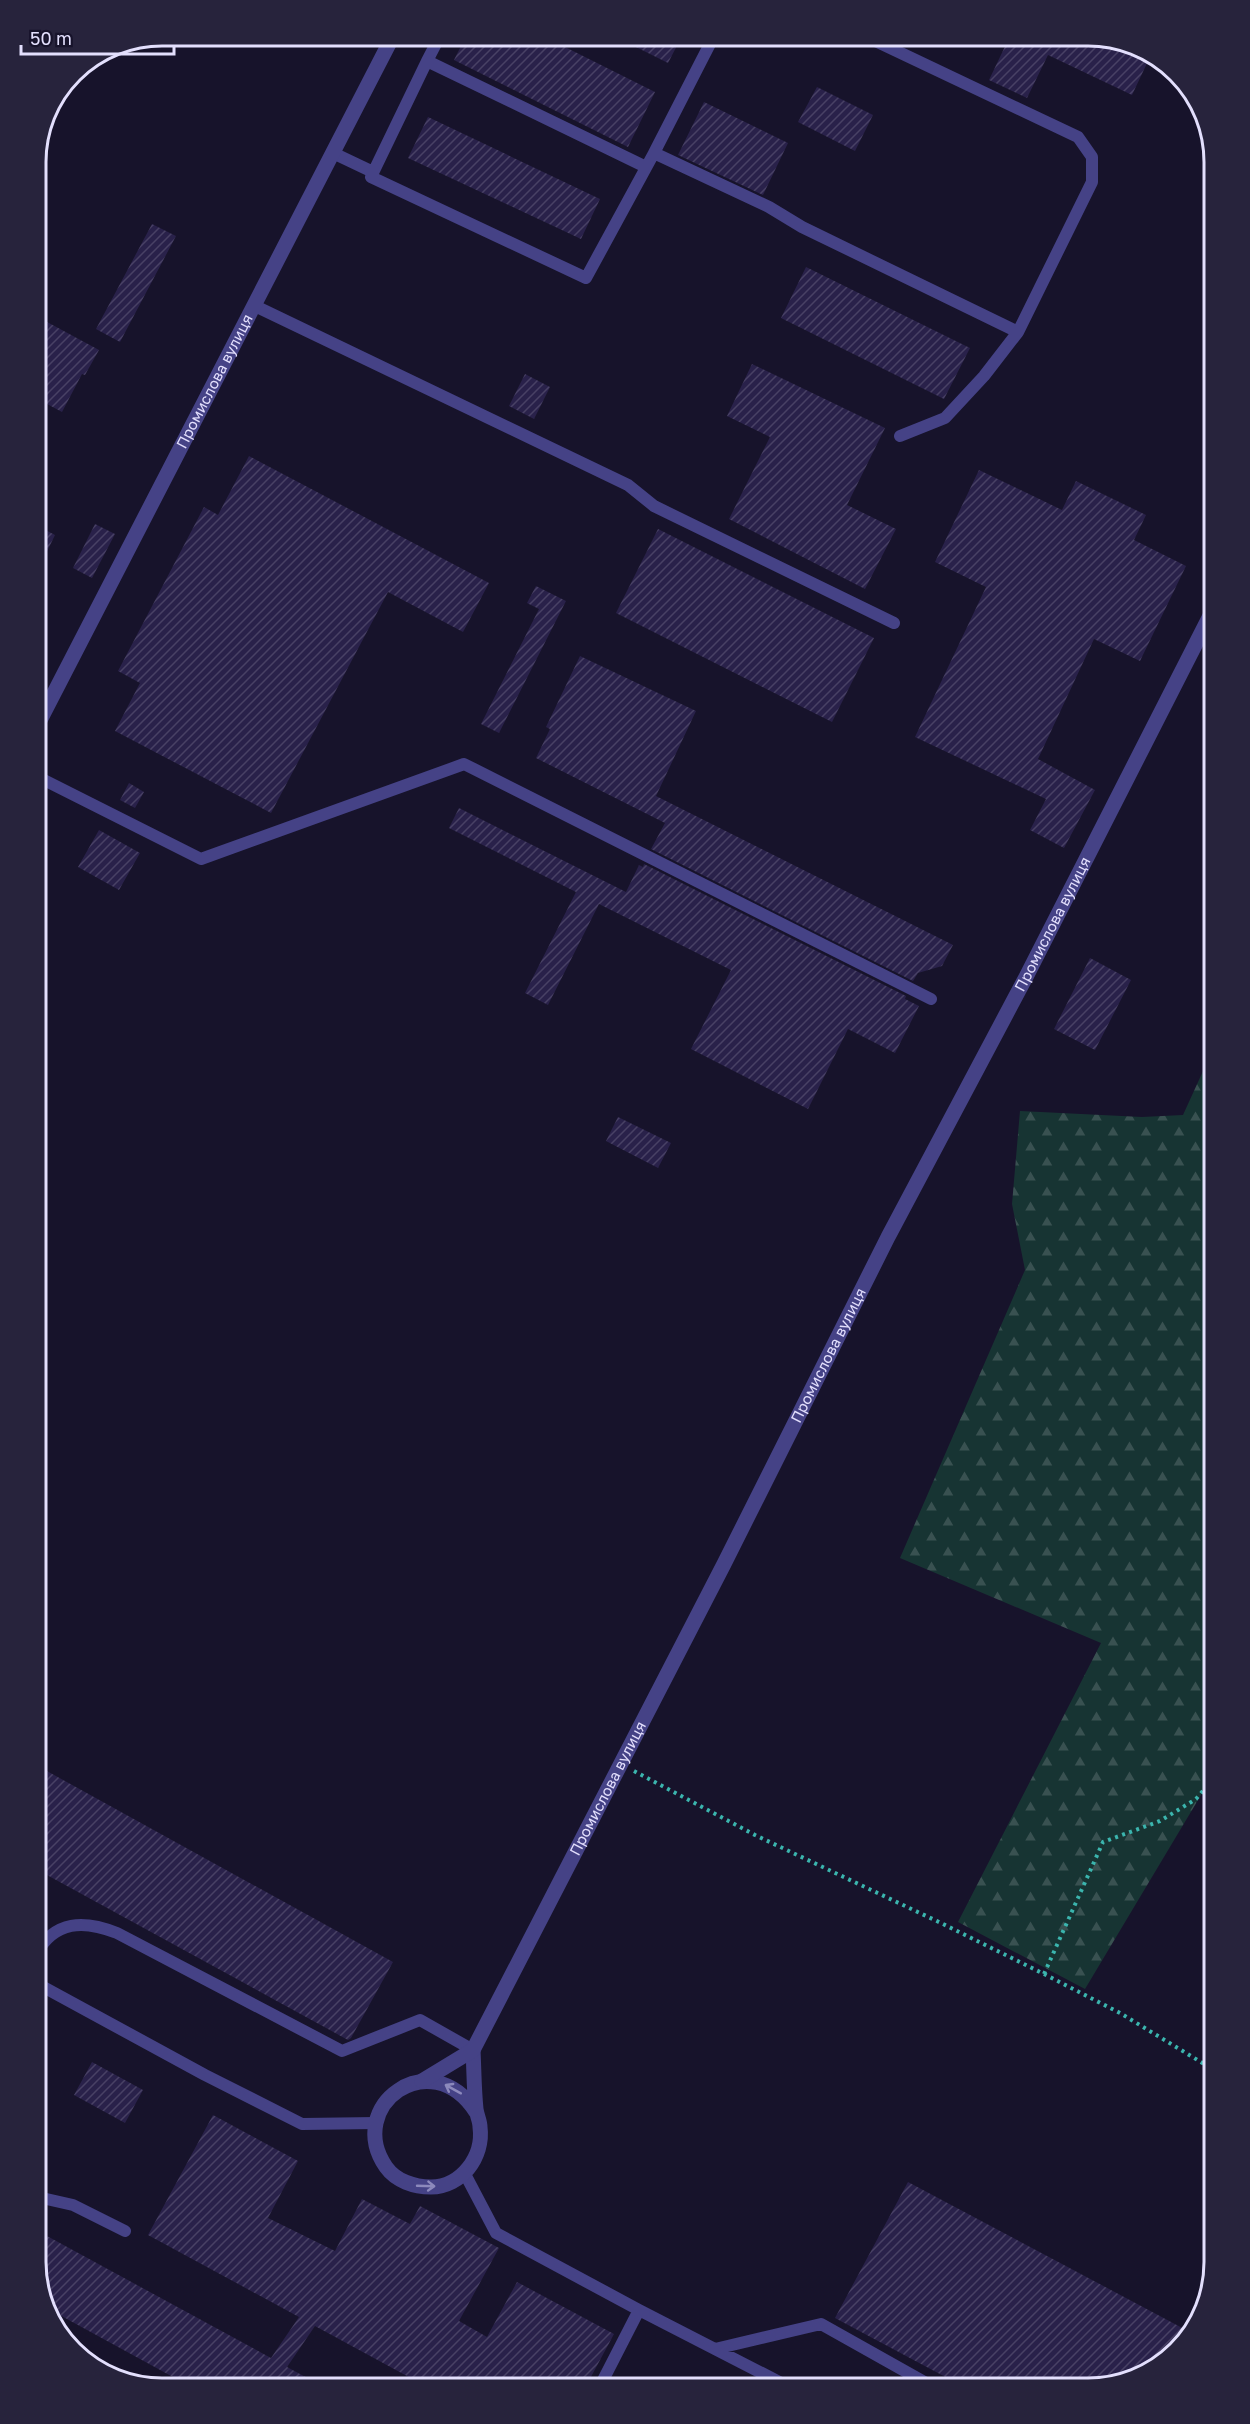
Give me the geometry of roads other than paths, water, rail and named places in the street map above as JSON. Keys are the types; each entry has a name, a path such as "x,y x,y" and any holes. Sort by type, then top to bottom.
{"street":[{"name":"Промислова вулиця","path":"47,707 387,47"},
{"name":"Промислова вулиця","path":"473,2050 621,1765 888,1237 1026,977 1204,628"},
{"path":"473,2050 476,2112 481,2128 480,2145 474,2160 465,2174 434,2187 417,2186 402,2180 388,2170 379,2156 375,2140 375,2123 381,2108 392,2095 406,2085 422,2081 473,2050"},
{"path":"422,2081 438,2082 454,2088 467,2098 476,2112"}],"lane":[{"path":"434,47 371,177 586,279 708,47"},
{"path":"898,47 925,66 1078,137 1092,156 1092,182 1018,332 984,376 945,418 900,436"},
{"path":"427,61 646,167"},
{"path":"333,153 373,172"},
{"path":"654,153 769,207 802,227 1018,332"},
{"path":"255,306 628,485 654,506 894,623"},
{"path":"47,781 201,859 464,764 931,999"},
{"path":"46,1938 66,1926 96,1925 117,1933 342,2051 420,2020 473,2050"},
{"path":"46,1988 302,2124 375,2123"},
{"path":"465,2174 496,2233 771,2378"},
{"path":"46,2199 73,2205 125,2232"},
{"path":"604,2377 639,2310"},
{"path":"715,2349 820,2324 917,2378"}]}
